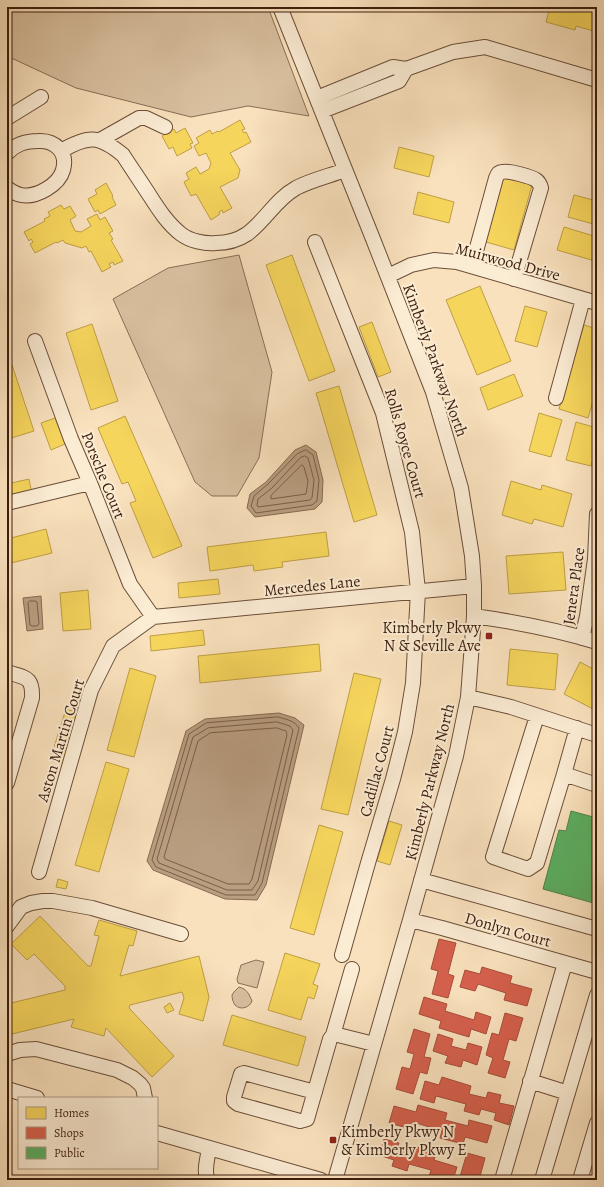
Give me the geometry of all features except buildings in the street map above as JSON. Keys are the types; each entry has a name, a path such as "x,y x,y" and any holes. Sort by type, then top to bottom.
{"street":[{"name":"Kimberly Parkway North","path":"280,7 433,392 461,488 472,556 474,586 474,616 468,698 456,756 335,1180"},
{"path":"319,105 393,67 406,69 453,52 485,47 597,80"},
{"path":"7,118 41,97"},
{"path":"100,140 139,118 146,118 166,126"},
{"path":"61,151 86,140 100,140 112,146 123,155 170,224 182,235 212,244 235,240 258,226 275,205 296,188 345,170"},
{"path":"7,153 20,143 41,141 58,146 64,157 63,171 60,177 51,186 37,194 21,195 7,188"},
{"path":"472,266 498,174 502,172 510,172 536,179 540,183 541,188 514,279"},
{"name":"Rolls Royce Court","path":"316,242 383,413 412,532 418,592"},
{"name":"Muirwood Drive","path":"388,276 411,265 434,260 457,262 597,303"},
{"path":"556,398 583,299"},
{"name":"Porsche Court","path":"35,341 71,440 90,483 130,584 153,617"},
{"path":"7,503 90,483"},
{"name":"Jenera Place","path":"582,638 588,616 595,559 597,514"},
{"name":"Mercedes Lane","path":"153,617 474,586"},
{"name":"Cadillac Court","path":"342,955 406,732 413,683 418,592"},
{"path":"474,616 519,623 597,642"},
{"name":"Aston Martin Court","path":"39,872 91,690 113,646 153,617"},
{"path":"7,672 28,679 33,690 7,783"},
{"path":"468,698 511,707 597,735"},
{"path":"537,716 493,857 528,869 537,863 577,728"},
{"path":"564,774 597,785"},
{"path":"421,880 597,929"},
{"path":"7,926 21,907 31,902 53,900 92,908 181,934"},
{"name":"Donlyn Court","path":"410,920 597,972"},
{"path":"502,1180 565,963"},
{"path":"315,1092 244,1073 241,1074 234,1097 234,1102 300,1121 307,1119 352,969"},
{"path":"542,1180 597,996"},
{"path":"333,1036 338,1035 374,1044"},
{"path":"7,1054 20,1050 36,1049 117,1070 133,1078 140,1084 143,1088 145,1097"},
{"path":"530,1082 568,1093"},
{"path":"7,1089 34,1097"},
{"path":"580,1180 597,1123"},
{"path":"158,1133 321,1180"},
{"path":"202,1180 210,1148"},
{"path":"206,1165 206,1177 208,1180"}],"shaded area":[{"path":"7,7 268,7 309,116 248,106 191,117 76,88 7,56"},
{"path":"239,255 272,372 259,458 237,496 212,496 195,482 113,299 168,268"},
{"path":"256,960 264,962 257,988 238,983 237,979 241,965"},
{"path":"239,987 246,990 252,1001 245,1008 237,1007 233,1000 232,995"}],"water":[{"path":"306,445 316,452 323,480 322,502 315,509 255,517 247,508 250,494 266,482 295,450"},
{"path":"41,596 43,629 27,631 23,598"},
{"path":"279,713 295,718 304,725 266,885 257,900 225,899 153,870 147,861 186,731 205,719"}],"place":[{"name":"Kimberly Pkwy N & Seville Ave","path":"489,636"},
{"name":"Kimberly Pkwy N & Kimberly Pkwy E","path":"333,1140"}]}
